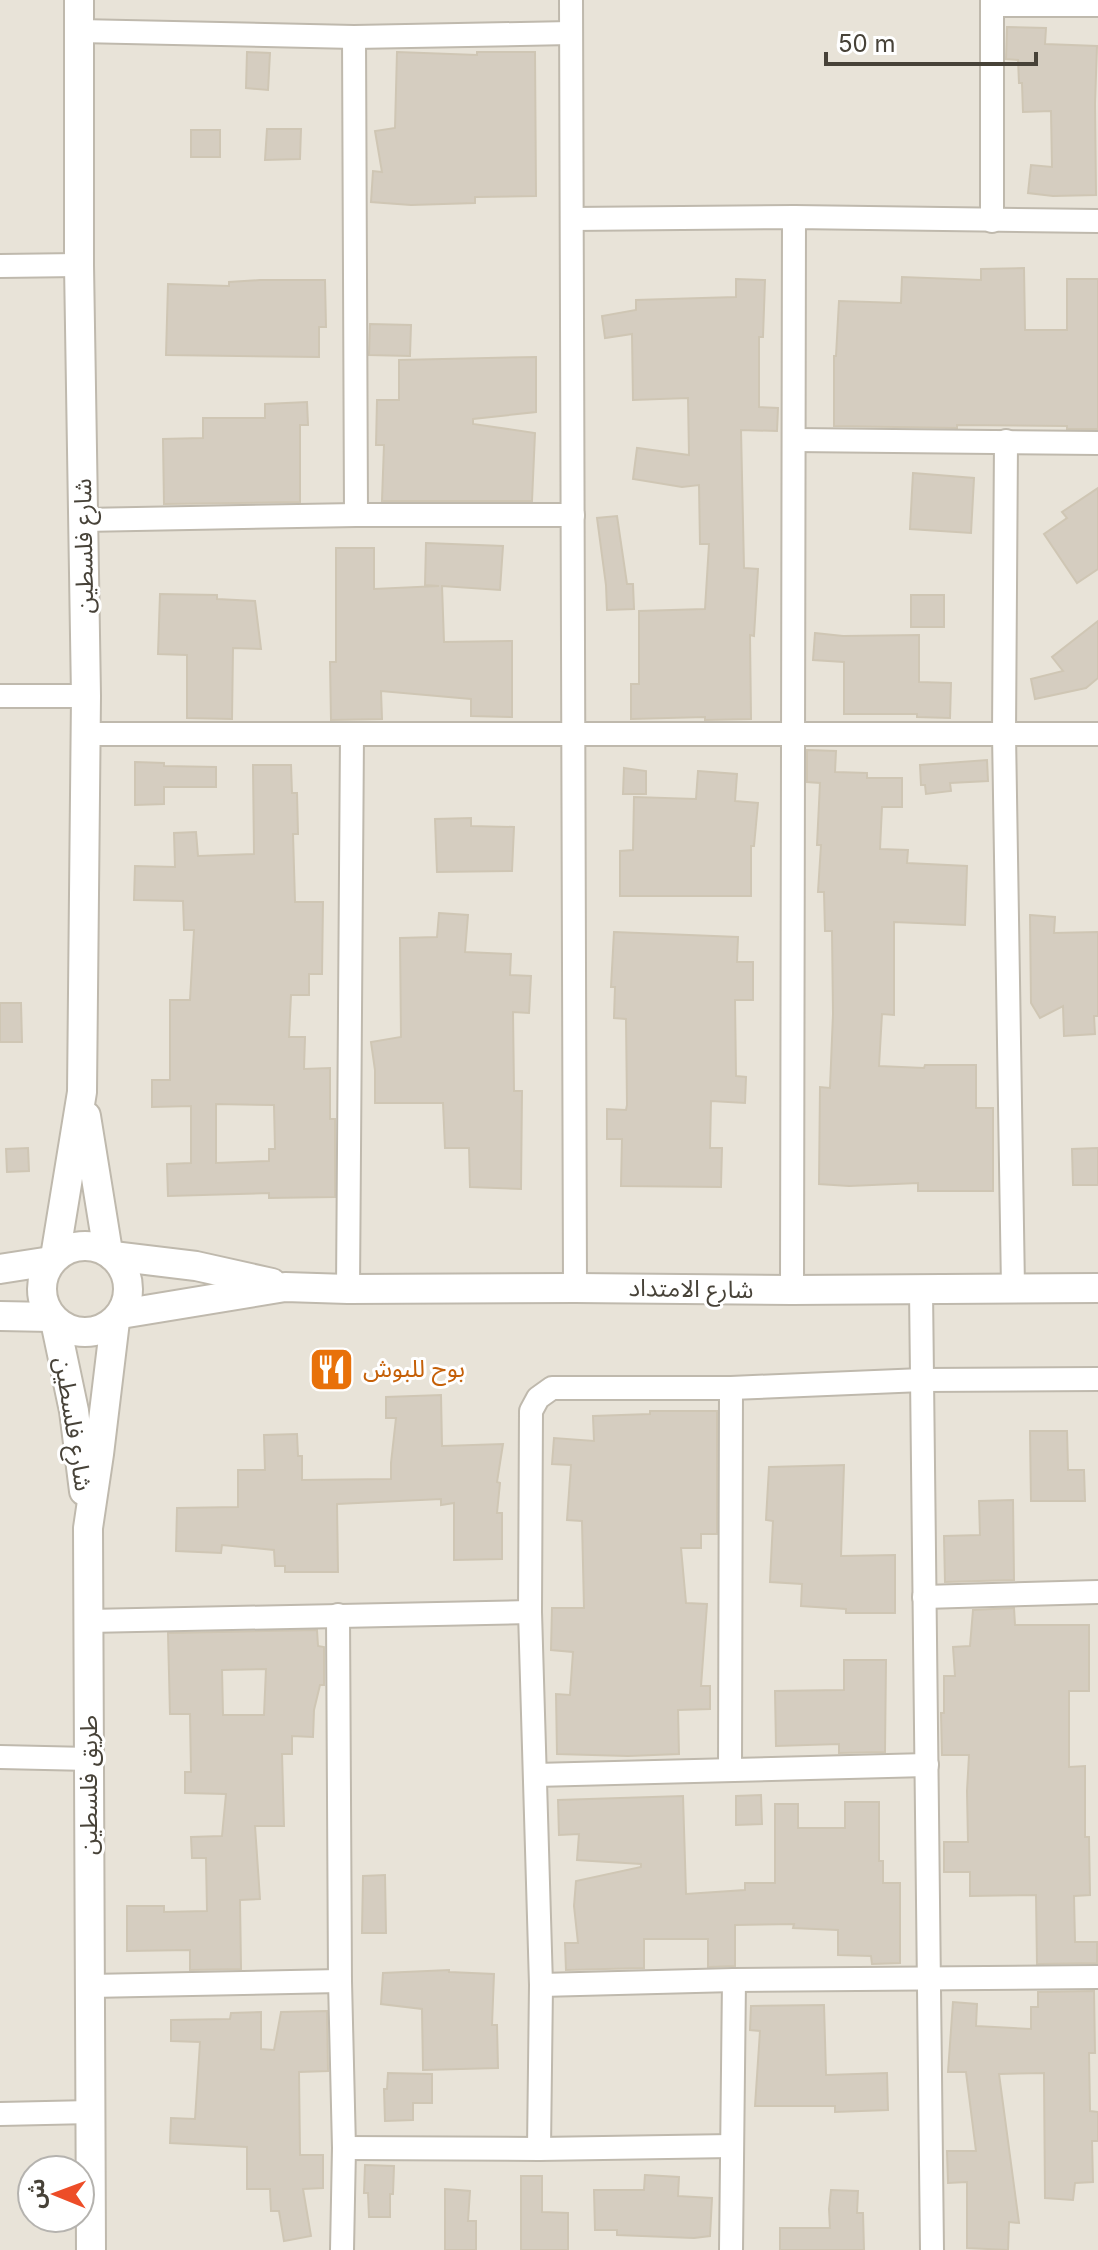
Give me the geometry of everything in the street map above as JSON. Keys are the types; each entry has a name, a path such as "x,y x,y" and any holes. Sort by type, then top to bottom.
{"street":[{"name":"شارع فلسطين","path":"53,1259 82,1092 86,696 79,265 79,0"},
{"path":"571,0 575,1288"},
{"path":"992,221 992,3 1098,5"},
{"path":"79,31 354,37 571,33"},
{"path":"354,37 356,515"},
{"path":"572,219 794,217 1098,221"},
{"path":"792,1290 794,217"},
{"path":"0,266 79,265"},
{"path":"794,440 1098,443"},
{"path":"1006,441 1004,734 1013,1288"},
{"path":"83,520 573,515"},
{"path":"0,696 86,696"},
{"path":"86,734 1098,734"},
{"path":"348,1289 352,734"},
{"name":"شارع فلسطين","path":"82,1092 110,1254"},
{"path":"0,1269 53,1259 65,1250 87,1245 110,1254 120,1263 128,1283 128,1294 118,1318 96,1332 85,1333 64,1328 53,1319 46,1309 42,1289 43,1279 53,1259"},
{"name":"شارع الامتداد","path":"110,1254 196,1266 285,1287 1098,1288"},
{"name":"شارع الامتداد","path":"118,1318 285,1287"},
{"path":"921,1290 932,2250"},
{"path":"0,1316 53,1319"},
{"name":"طريق فلسطين","path":"91,2250 88,1528 118,1318"},
{"name":"شارع فلسطين","path":"53,1319 74,1411 88,1528"},
{"path":"539,2149 541,1985 530,1612 531,1411 538,1398 552,1388 731,1388 922,1380 1098,1379"},
{"path":"730,1770 731,1388"},
{"path":"924,1597 1098,1592"},
{"path":"89,1621 530,1612"},
{"path":"338,1615 344,2148 342,2250"},
{"path":"0,1757 89,1759"},
{"path":"535,1775 927,1765"},
{"path":"541,1985 1098,1977"},
{"path":"731,2250 734,1980"},
{"path":"90,1986 340,1981"},
{"path":"0,2114 91,2112"},
{"path":"344,2148 732,2146"}],"shaded area":[{"path":"0,0 1098,0 1098,2250 0,2250"}],"building":[{"path":"1007,27 1046,28 1045,44 1097,46 1096,195 1028,193 1031,165 1052,167 1051,111 1023,112 1018,60 1006,59"},
{"path":"247,52 270,53 268,90 246,88"},
{"path":"397,52 477,55 477,52 535,52 536,196 475,197 475,203 411,205 371,202 373,171 382,172 375,131 395,128"},
{"path":"267,129 301,129 300,159 265,160"},
{"path":"191,130 220,130 220,157 191,157"},
{"path":"1024,268 1025,330 1067,330 1067,279 1098,279 1098,429 1067,429 1067,426 834,426 834,356 839,301 901,303 902,277 981,280 981,269"},
{"path":"736,279 765,280 763,337 759,337 759,407 778,408 777,431 741,430 744,568 758,569 754,636 750,635 751,719 631,719 631,684 639,684 639,611 705,609 709,544 700,544 699,485 682,487 633,479 637,448 689,455 688,398 633,400 632,334 605,338 602,316 636,310 636,300 736,297"},
{"path":"325,280 326,327 319,327 319,357 166,355 168,284 229,286 229,282"},
{"path":"370,324 411,325 410,356 369,355"},
{"path":"536,357 536,412 473,419 473,424 535,433 532,501 382,501 384,445 376,445 377,400 399,400 399,360"},
{"path":"307,402 308,425 300,425 300,502 164,504 163,439 203,438 203,418 265,418 265,404"},
{"path":"913,473 974,478 971,533 910,529"},
{"path":"1098,488 1098,569 1077,583 1044,534 1067,518 1062,512"},
{"path":"617,516 627,584 633,584 634,609 607,610 597,518"},
{"path":"426,543 503,546 500,590 442,586 444,642 512,641 512,717 471,716 471,699 381,691 382,719 331,720 330,662 336,662 336,548 374,548 374,589 439,586 425,585"},
{"path":"160,594 217,595 217,599 255,601 261,649 233,648 232,719 187,718 187,655 158,654"},
{"path":"911,595 944,595 944,627 911,627"},
{"path":"1098,621 1098,678 1086,688 1035,699 1031,679 1063,671 1052,657"},
{"path":"815,633 843,636 919,635 919,682 951,683 950,718 917,717 917,714 844,714 844,662 813,660"},
{"path":"807,750 836,751 835,772 867,773 867,778 902,778 902,807 882,807 880,849 908,850 907,863 967,866 965,925 894,922 894,1015 882,1014 879,1066 924,1068 925,1065 976,1065 976,1108 993,1108 993,1191 918,1191 918,1183 819,1184 820,1087 830,1088 832,931 825,931 824,892 818,892 820,783 807,782"},
{"path":"987,760 988,781 950,783 951,791 926,794 925,785 921,785 920,765"},
{"path":"135,762 216,767 216,787 164,787 164,804 135,805"},
{"path":"253,765 291,765 292,793 297,793 298,834 293,834 295,902 323,902 322,974 309,974 309,995 291,995 289,1037 305,1037 304,1069 330,1068 330,1119 335,1119 335,1197 269,1198 269,1193 168,1196 167,1164 191,1163 191,1106 152,1107 152,1080 170,1080 170,1000 190,1000 194,930 184,930 183,901 134,900 135,866 175,867 174,833 196,832 198,856 254,854","holes":["216,1104 274,1105 275,1149 269,1149 269,1161 216,1163"]},
{"path":"624,768 646,771 646,794 623,794"},
{"path":"698,771 737,774 735,801 758,803 754,846 751,846 751,896 620,896 620,851 633,850 634,797 696,799"},
{"path":"471,818 471,826 514,827 512,871 437,872 435,819"},
{"path":"439,913 468,915 465,952 511,954 510,975 531,976 529,1013 513,1012 514,1091 522,1091 521,1189 470,1187 469,1148 445,1148 443,1103 375,1103 371,1042 401,1037 400,938 437,937"},
{"path":"1030,915 1055,917 1054,933 1098,932 1098,1016 1094,1016 1095,1034 1064,1036 1063,1006 1040,1018 1031,1003"},
{"path":"614,932 738,937 737,962 753,962 753,1000 735,1000 736,1076 746,1077 745,1103 711,1101 710,1148 722,1148 721,1187 621,1186 622,1139 607,1139 607,1109 626,1110 627,1105 626,1019 614,1018 615,987 611,987"},
{"path":"0,1003 21,1003 22,1042 0,1042"},
{"path":"28,1148 29,1171 7,1172 6,1149"},
{"path":"1098,1148 1098,1185 1073,1185 1072,1149"},
{"path":"441,1395 442,1446 503,1444 497,1482 500,1483 497,1513 502,1513 502,1559 454,1560 454,1503 441,1505 441,1499 337,1504 338,1572 285,1572 285,1566 275,1566 274,1550 222,1545 221,1553 176,1551 177,1508 238,1507 238,1470 265,1470 264,1435 297,1434 298,1456 302,1456 302,1480 391,1479 396,1418 386,1418 386,1397"},
{"path":"650,1411 717,1411 717,1534 701,1534 701,1548 681,1548 686,1603 707,1604 701,1686 710,1686 710,1709 678,1710 679,1754 557,1754 556,1694 570,1695 573,1652 551,1650 552,1608 584,1608 582,1521 567,1520 571,1465 552,1464 554,1438 594,1441 593,1416 650,1414"},
{"path":"1030,1431 1067,1431 1068,1470 1084,1470 1085,1501 1031,1501"},
{"path":"844,1465 841,1556 895,1555 895,1613 846,1613 846,1609 801,1606 802,1584 770,1582 773,1521 766,1520 769,1467"},
{"path":"1013,1500 1014,1580 945,1582 944,1536 980,1535 979,1501"},
{"path":"1014,1608 1015,1625 1089,1625 1089,1691 1069,1691 1069,1767 1085,1766 1085,1837 1089,1837 1090,1895 1074,1896 1075,1942 1097,1942 1097,1963 1037,1964 1036,1895 970,1896 970,1872 944,1872 944,1842 968,1842 969,1755 942,1755 944,1676 955,1676 953,1647 970,1646 973,1610"},
{"path":"317,1630 318,1646 324,1647 324,1685 320,1685 314,1710 313,1737 292,1736 292,1754 282,1754 284,1826 255,1826 260,1899 240,1900 241,1969 190,1970 190,1950 127,1951 127,1906 164,1906 164,1912 207,1911 206,1858 192,1858 191,1837 222,1836 226,1794 185,1793 185,1772 191,1772 190,1714 170,1714 168,1633","holes":["266,1669 264,1715 223,1715 222,1670"]},
{"path":"844,1660 886,1660 885,1752 839,1753 839,1744 776,1746 775,1691 844,1690"},
{"path":"761,1795 762,1824 736,1825 736,1796"},
{"path":"683,1796 686,1894 745,1890 745,1883 775,1883 775,1804 798,1804 798,1828 845,1828 845,1802 879,1802 879,1861 883,1861 883,1883 900,1883 900,1963 872,1964 871,1956 838,1955 838,1930 793,1928 794,1924 735,1925 735,1966 708,1967 708,1939 644,1939 644,1968 566,1970 565,1943 578,1943 574,1906 576,1881 641,1867 641,1864 577,1860 579,1834 559,1835 558,1800"},
{"path":"385,1875 386,1933 362,1933 363,1876"},
{"path":"449,1970 494,1974 492,2025 497,2025 498,2068 423,2070 422,2009 381,2004 383,1973"},
{"path":"1094,1991 1095,2053 1089,2053 1090,2111 1098,2112 1098,2141 1092,2141 1093,2182 1075,2183 1073,2200 1045,2198 1044,2073 999,2074 1019,2223 1009,2222 1008,2250 967,2248 967,2182 948,2183 947,2151 976,2151 966,2072 948,2072 953,2002 977,2004 976,2026 1031,2029 1031,2007 1038,2007 1038,1992"},
{"path":"824,2005 826,2075 887,2073 888,2110 835,2112 835,2106 755,2106 760,2031 750,2030 751,2006"},
{"path":"327,2011 328,2071 299,2072 300,2155 323,2155 323,2188 303,2189 311,2236 284,2241 279,2211 271,2211 270,2189 247,2189 247,2147 170,2143 171,2118 195,2119 200,2042 171,2041 171,2020 230,2019 231,2013 261,2012 261,2049 274,2050 281,2012"},
{"path":"388,2073 432,2074 432,2103 413,2103 413,2120 385,2121 384,2089 387,2089"},
{"path":"365,2165 394,2166 390,2217 369,2217 368,2193 364,2193"},
{"path":"645,2175 679,2177 678,2196 712,2198 710,2236 617,2235 617,2230 595,2230 594,2190 644,2190"},
{"path":"521,2176 542,2176 542,2212 568,2213 568,2250 521,2250"},
{"path":"445,2189 470,2191 468,2221 476,2221 476,2250 445,2250"},
{"path":"831,2190 858,2191 857,2213 863,2213 864,2250 780,2250 780,2228 830,2228"}],"place":[{"name":"بوح للبوش","path":"332,1369"}]}
